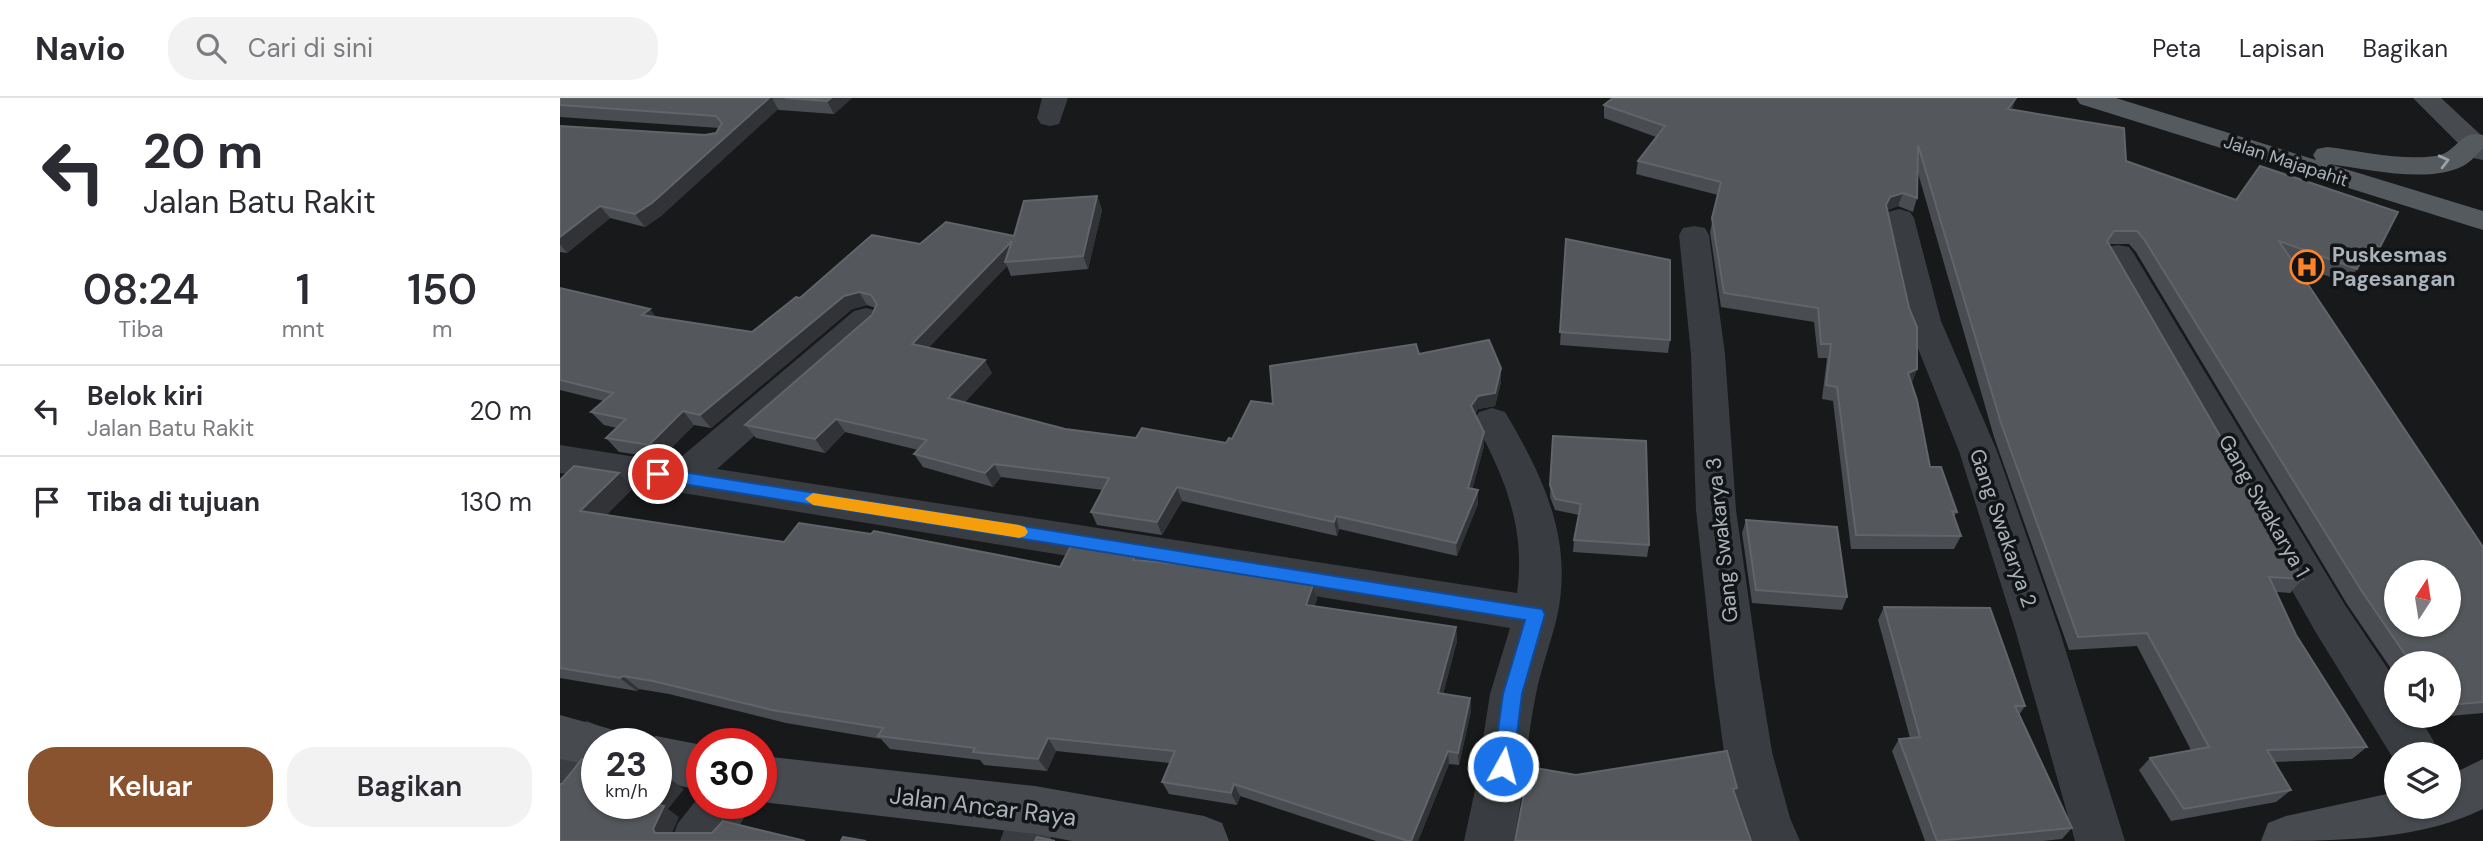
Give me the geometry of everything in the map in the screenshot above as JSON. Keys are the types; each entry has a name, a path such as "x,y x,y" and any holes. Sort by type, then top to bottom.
{"main road":[{"name":"Jalan Majapahit","path":"2089,98 2483,221"},
{"name":"Jalan Majapahit","path":"2153,98 2483,204"},
{"path":"2327,155 2426,164 2449,162 2460,155 2476,136"}],"street":[{"path":"2426,98 2476,136"},
{"path":"2457,98 2476,136"},
{"name":"Gang Swakarya 2","path":"1899,218 1924,321 1978,451 2037,629 2100,841"},
{"name":"Gang Swakarya 3","path":"1694,236 1708,354 1716,510 1737,678 1748,752 1774,841"},
{"name":"Gang Swakarya 1","path":"2118,254 2323,607 2409,742"},
{"path":"682,478 866,319"},
{"path":"1489,841 1500,790 1513,694 1536,614 1541,550 1532,499 1512,455 1492,422"},
{"path":"560,458 1536,614"},
{"name":"Jalan Ancar Raya","path":"777,782 1030,825 1204,841"},
{"path":"2461,796 2483,782"},
{"path":"696,841 712,819"},
{"path":"2286,841 2384,819"}],"building":[{"path":"560,98 769,98 652,203 635,214 600,206 560,237 560,126 705,135 716,133 722,123 716,116 560,105"},
{"path":"785,98 831,98 827,101"},
{"path":"1613,98 2016,98 2008,109 2124,128 2126,161 2236,200 2260,166 2398,212 2380,247 2370,243 2357,269 2279,241 2483,547 2483,702 2461,704 2461,651 2403,651 2393,637 2461,637 2461,560 2384,560 2384,624 2144,239 2137,231 2114,231 2107,241 2303,579 2269,577 2296,635 2367,747 2267,750 2291,790 2184,809 2150,758 2209,747 2147,633 2078,637 2001,423 1918,145 1917,198 1903,193 1890,197 1886,205 1909,308 1917,327 1917,369 1908,373 1917,400 1930,467 1941,467 1957,512 1952,511 1961,536 1856,535 1837,387 1826,385 1831,344 1821,344 1818,308 1724,293 1712,218 1721,182 1638,161 1665,126 1604,105"},
{"path":"1097,196 1083,256 1005,262 1012,241 912,344 985,360 948,398 1065,429 1136,438 1142,428 1226,443 1229,438 1232,439 1251,401 1273,404 1270,366 1416,344 1419,354 1489,340 1501,368 1495,393 1478,396 1471,406 1484,432 1468,488 1478,490 1456,543 1336,516 1334,522 1177,487 1157,522 1091,512 1109,478 994,464 985,473 914,454 927,440 836,419 815,439 745,425 872,315 877,304 871,295 859,292 844,296 700,415 683,411 649,445 606,438 626,419 591,412 613,393 560,380 560,288 650,309 642,315 752,332 796,297 800,298 872,235 920,244 946,222 1014,236 1024,201"},
{"path":"1566,239 1670,260 1670,340 1560,332"},
{"path":"1553,436 1646,441 1649,545 1574,540 1581,504 1555,499 1550,485"},
{"path":"574,466 619,473 580,511 784,542 799,523 871,534 874,531 1060,567 1071,546 1135,556 1133,560 1189,565 1313,585 1306,605 1456,627 1438,693 1470,698 1458,753 1448,751 1411,841 1408,841 1234,784 1231,793 1162,782 1175,751 1048,738 1038,759 973,752 975,748 878,736 883,728 772,710 653,681 560,668 560,480"},
{"path":"1746,520 1837,527 1847,597 1756,590"},
{"path":"1884,607 1990,608 2025,706 2015,706 2072,828 1937,841 1899,739 1920,737"},
{"path":"1727,751 1737,788 1733,789 1751,841 1515,841 1529,767 1576,775"},
{"path":"581,760 581,819 658,819 653,829 655,833 712,833 723,821 805,841 560,841 562,784"},
{"path":"843,837 866,841 841,841"},
{"path":"1037,837 1055,841 1035,841"}],"slow traffic":[{"path":"813,499 1019,532"}],"place":[{"name":"Puskesmas Pagesangan","path":"2307,267"}],"route":[{"path":"658,474 1536,614 1513,694 1503,766"}]}
